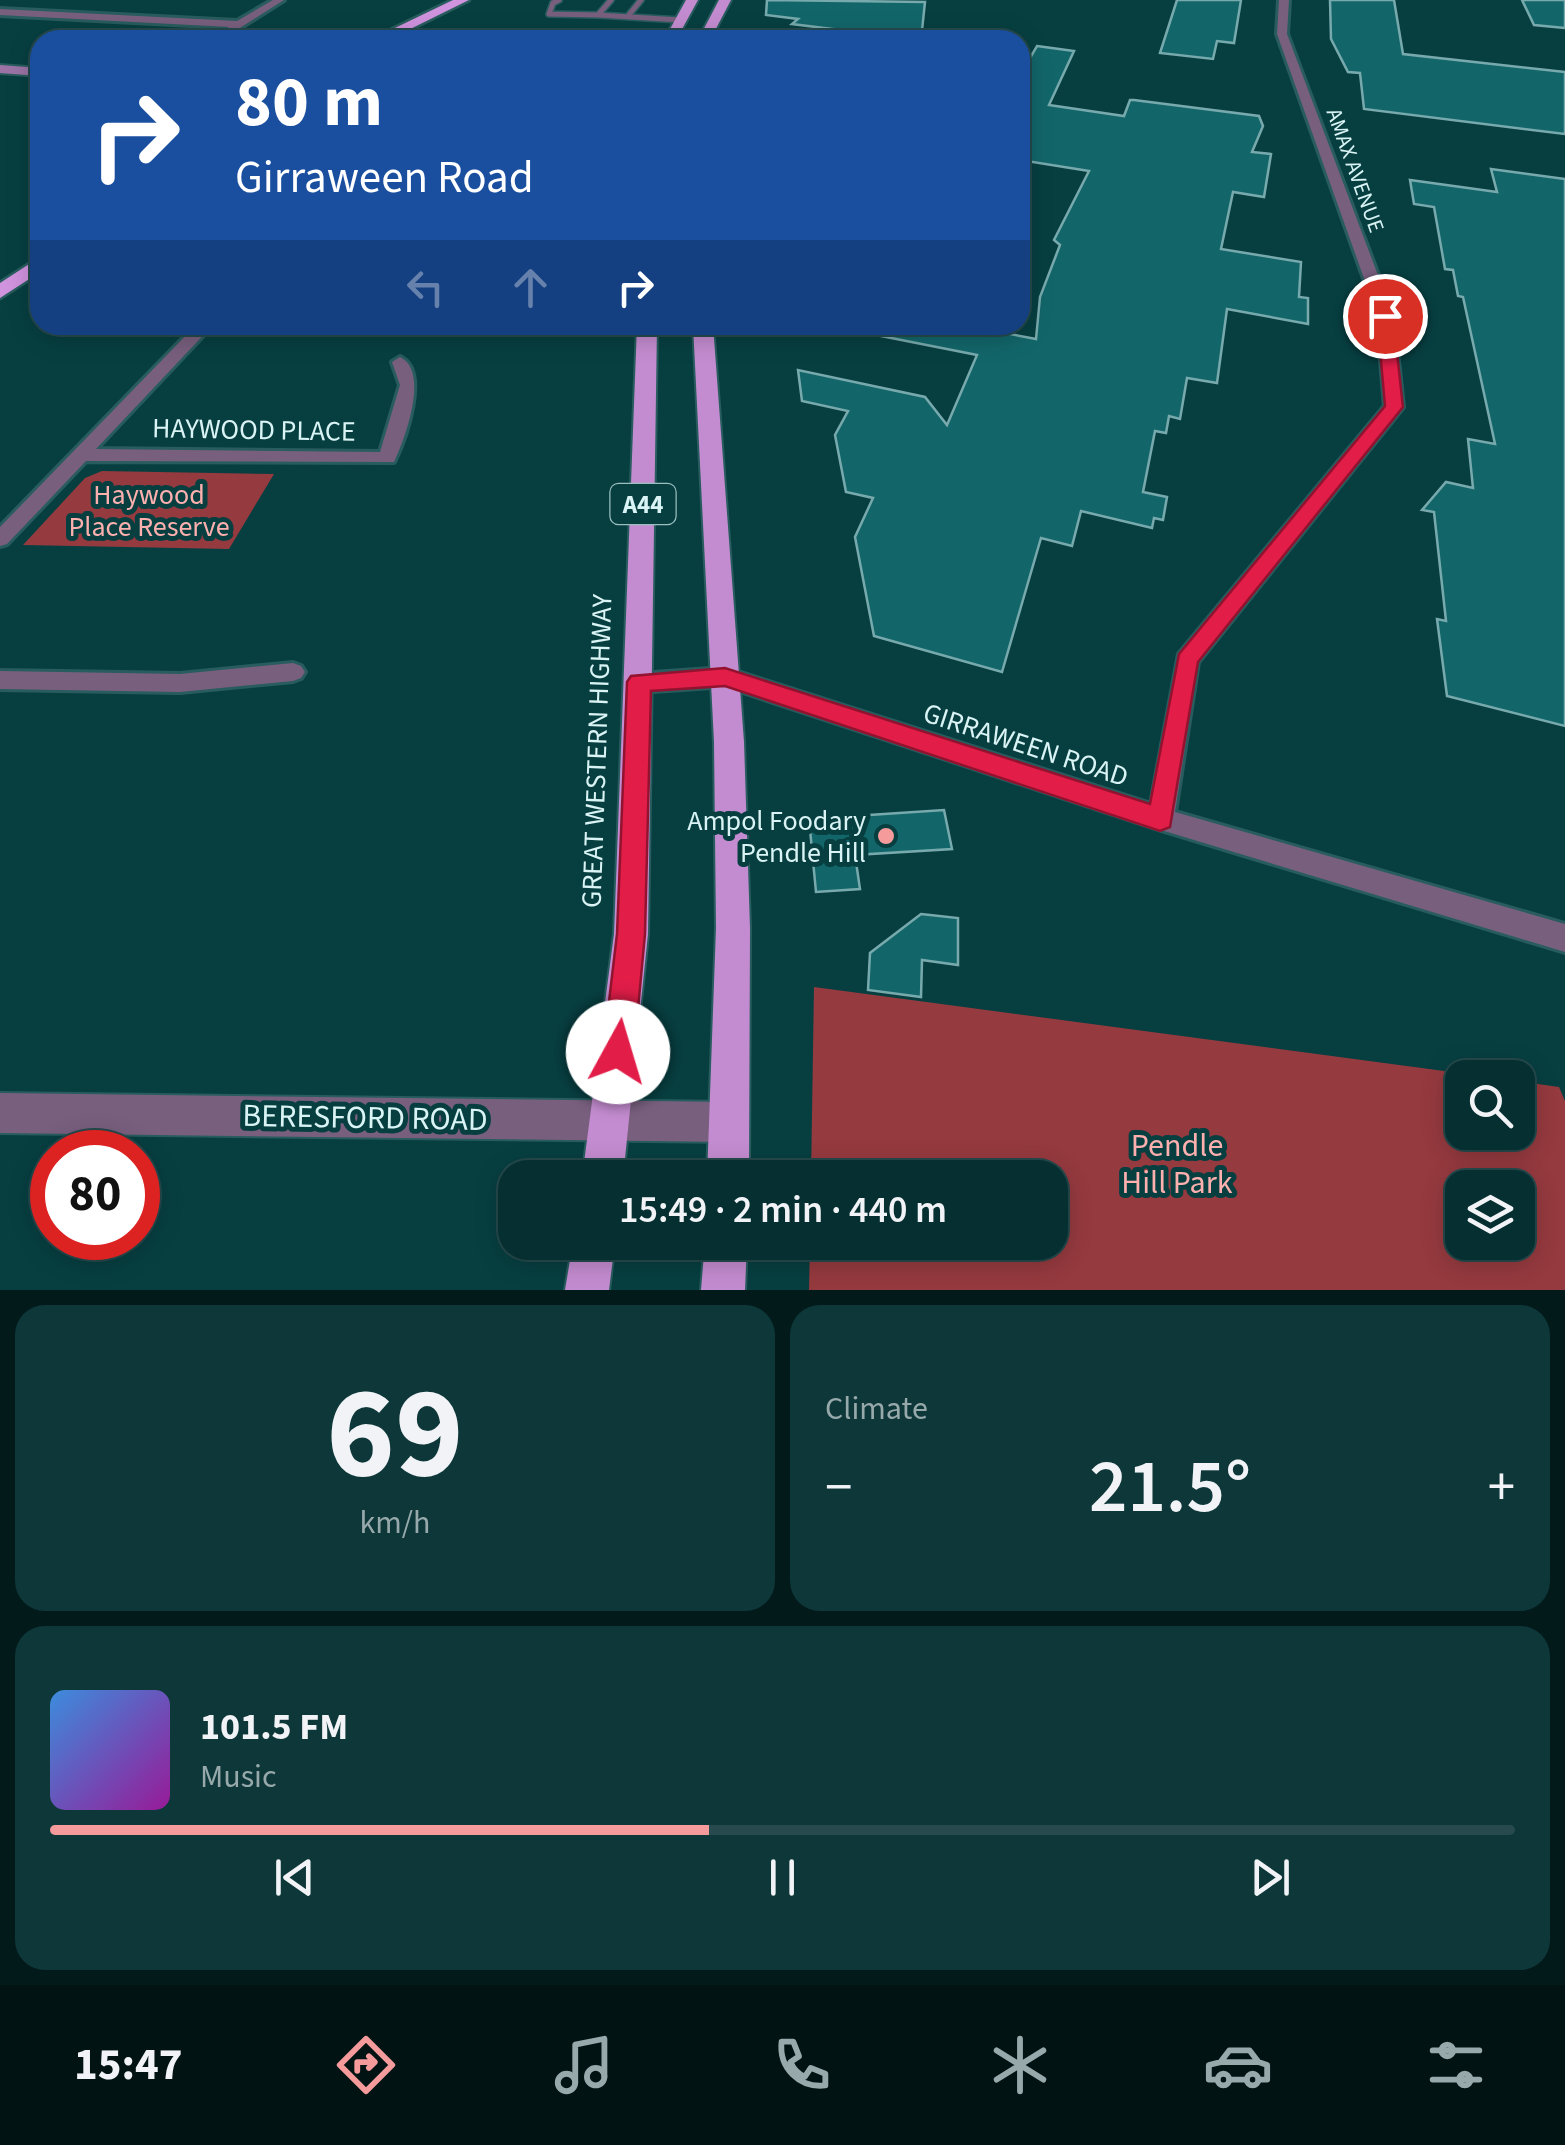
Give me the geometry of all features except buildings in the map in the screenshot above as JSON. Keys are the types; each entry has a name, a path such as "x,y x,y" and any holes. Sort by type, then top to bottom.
{"highway":[{"path":"398,30 463,0"},
{"path":"423,30 485,0"},
{"path":"675,30 692,0"},
{"path":"709,30 725,0"},
{"path":"0,268 30,248"},
{"path":"0,292 30,270"},
{"name":"GREAT WESTERN HIGHWAY","path":"604,1160 631,934 647,335"},
{"name":"A44","path":"704,335 725,677 733,928 728,1160"},
{"path":"587,1290 591,1260"},
{"path":"723,1290 725,1260"}],"main road":[{"path":"0,70 30,72"}],"street":[{"path":"228,30 279,0"},
{"name":"AMAX AVENUE","path":"1160,819 1187,660 1394,407 1385,316 1282,34 1284,0"},
{"path":"0,12 236,24"},
{"path":"0,540 195,335"},
{"name":"HAYWOOD PLACE","path":"80,455 388,458 409,385 400,362"},
{"path":"0,680 180,682 293,672"},
{"name":"GIRRAWEEN ROAD","path":"639,682 725,677 1160,819 1565,938"},
{"name":"BERESFORD ROAD","path":"0,1113 729,1122"}],"lane":[{"path":"559,0 548,11 680,20"},
{"path":"598,15 611,0"},
{"path":"628,16 641,0"}],"green space":[{"name":"Haywood Place Reserve","path":"102,471 274,474 229,549 23,545 85,478"},
{"name":"Pendle Hill Park","path":"814,987 1445,1071 1445,1150 1535,1150 1535,1083 1559,1087 1565,1101 1565,1290 809,1290 810,1260 1068,1260 1068,1160 811,1160"}],"place":[{"name":"Ampol Foodary Pendle Hill","path":"886,836"}],"route":[{"path":"618,1052 631,934 639,682 725,677 1160,819 1187,660 1394,407 1385,316"}]}
